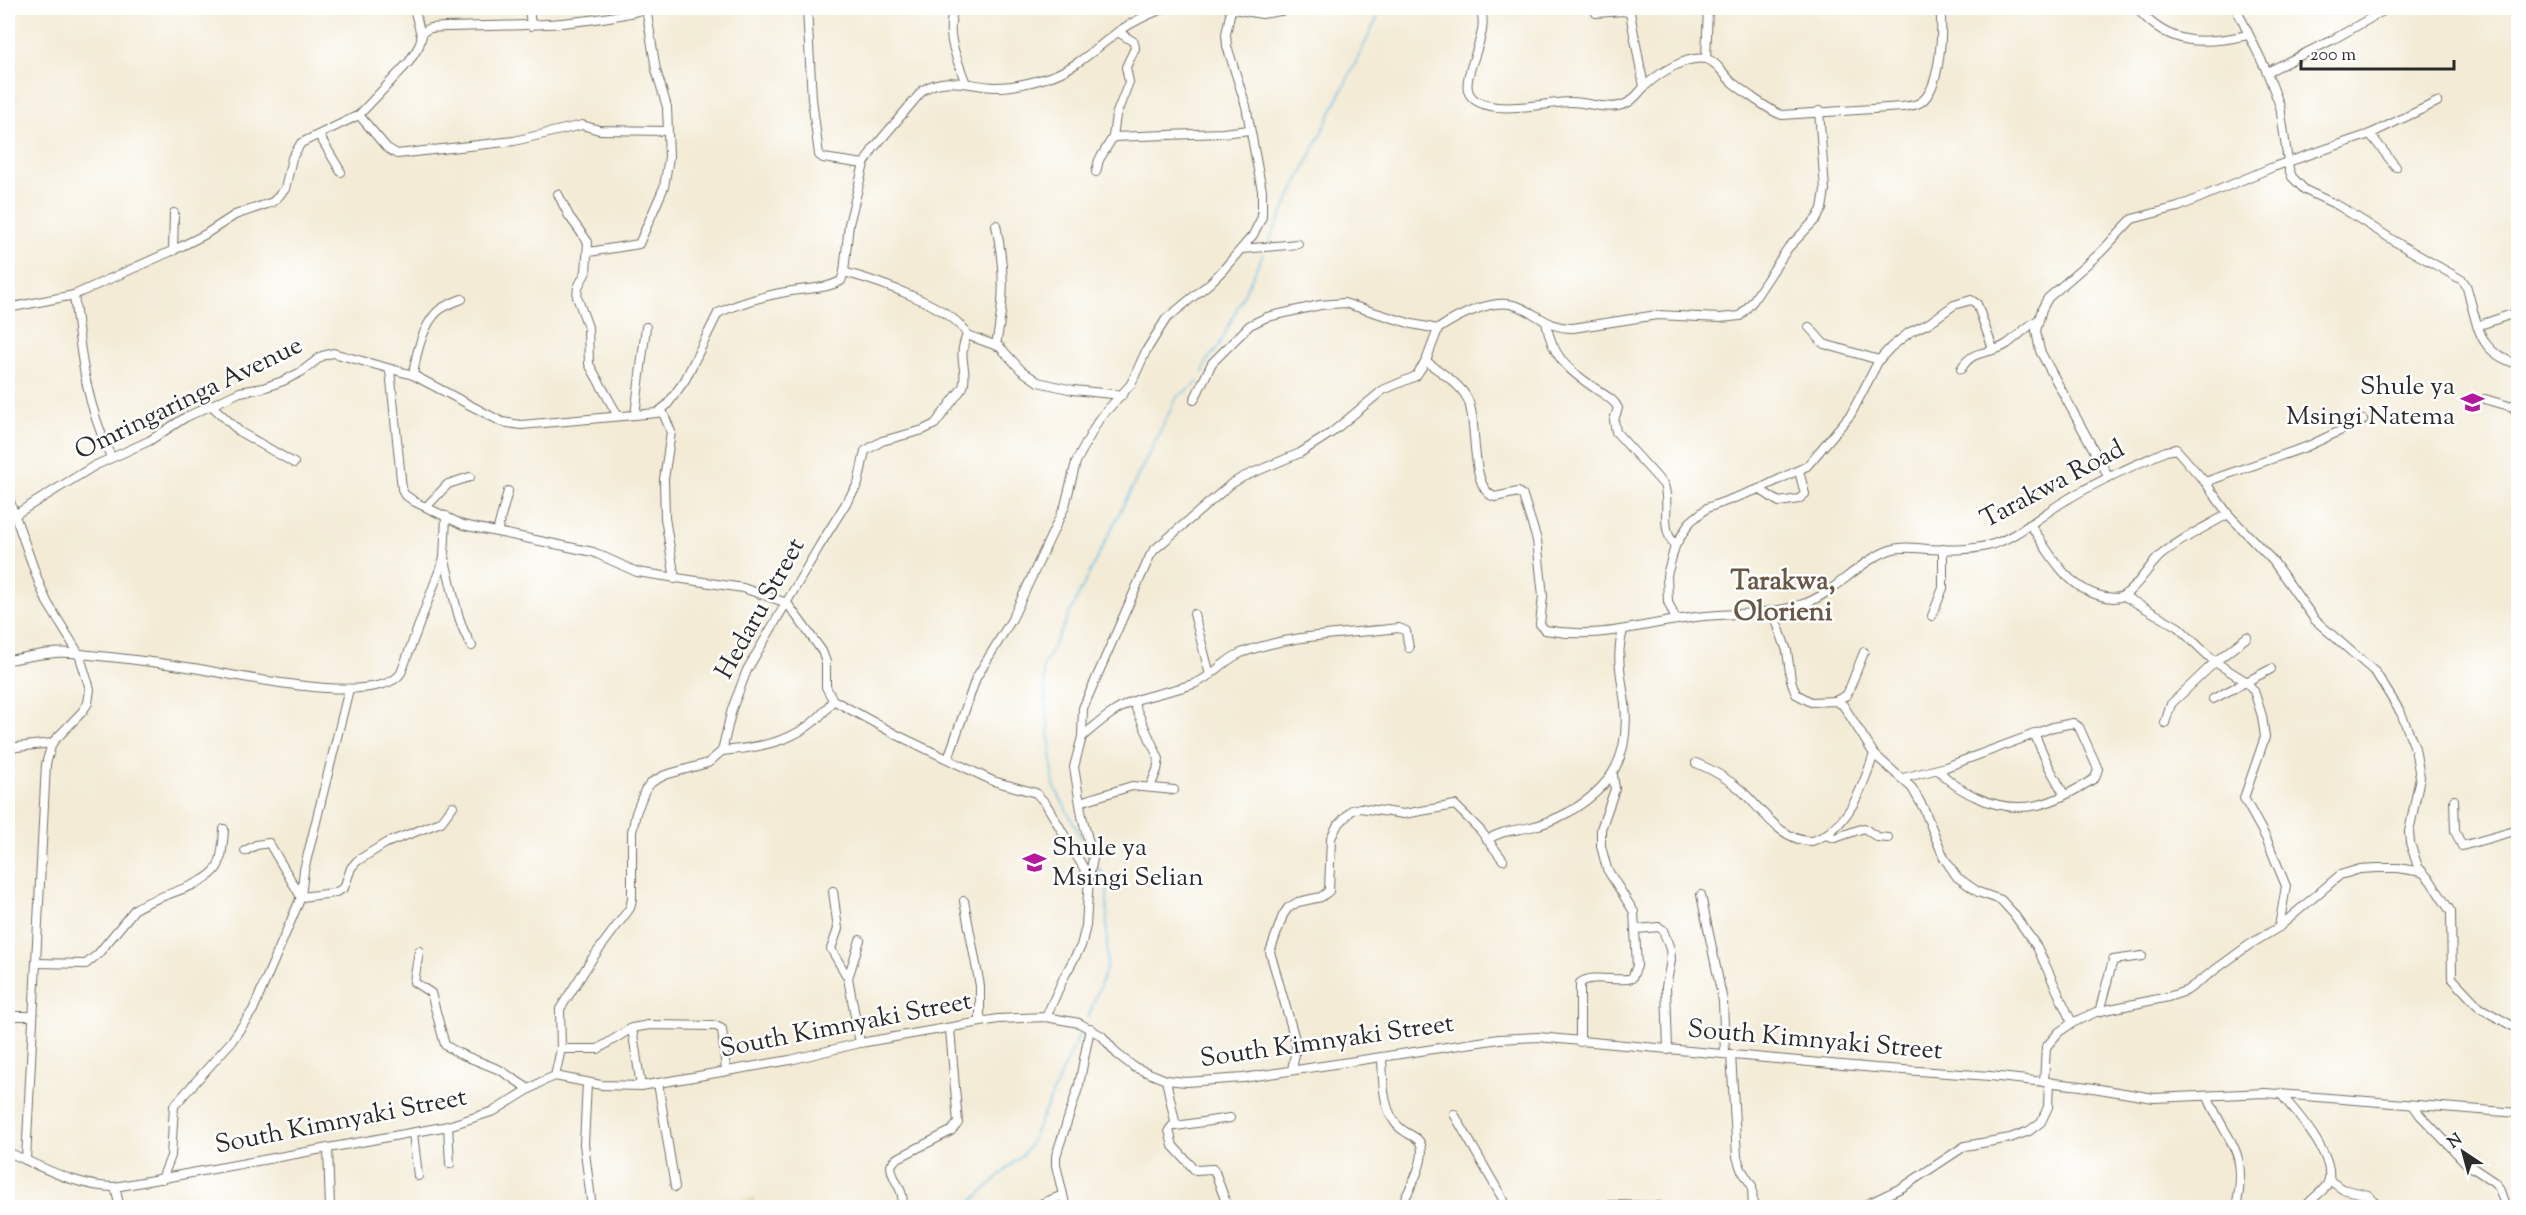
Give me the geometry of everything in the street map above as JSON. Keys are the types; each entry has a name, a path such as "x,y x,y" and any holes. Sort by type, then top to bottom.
{"street":[{"path":"8,308 74,295 204,235 235,214 273,202 285,189 289,167 297,147 306,140 359,115 409,62 421,35 414,8"},
{"path":"529,8 531,26"},
{"path":"421,35 433,28 531,26 583,21 648,8 656,70 667,107 669,157 666,177 641,242 632,247 589,252"},
{"path":"807,8 812,99 819,154 823,158 864,164"},
{"path":"954,8 950,18 950,39 964,81"},
{"path":"675,579 664,518 664,479 670,432 662,410 685,380 718,314 778,294 841,281 849,224 864,164 873,149 923,90 941,83 964,81 996,87 1048,78 1080,61 1134,21 1165,8"},
{"path":"948,759 983,664 1012,619 1057,524 1081,451 1099,419 1131,384 1146,351 1166,319 1210,284 1242,249 1258,226 1263,202 1243,92 1227,46 1229,9 1262,14 1298,8"},
{"path":"1479,8 1483,21 1482,31 1467,87 1476,101 1485,105 1515,107 1558,102 1621,106 1632,101 1644,87 1674,67 1694,60 1706,59 1713,62 1734,84 1775,113 1782,115 1902,107 1920,103 1929,93 1942,44 1940,8"},
{"path":"1594,8 1596,13 1623,10 1630,13 1644,87"},
{"path":"1706,59 1708,8"},
{"path":"2138,8 2158,28 2177,38 2204,41 2248,35"},
{"path":"2236,8 2267,72 2280,106 2292,177 2305,190 2339,206 2404,248 2462,280 2466,285 2477,326 2491,352 2518,364"},
{"path":"2267,72 2383,11"},
{"path":"1096,172 1113,137 1116,115 1129,82 1126,67 1136,48 1134,42 1118,32"},
{"path":"2108,476 2040,351 2036,331 2038,320 2053,292 2100,253 2132,219 2178,207 2289,162 2370,134 2437,102"},
{"path":"1194,400 1212,363 1250,325 1267,317 1320,305 1344,303 1412,324 1438,329 1472,312 1504,304 1518,306 1546,322 1563,328 1657,315 1720,318 1740,316 1754,301 1788,248 1817,218 1822,209 1825,190 1819,111"},
{"path":"359,115 387,148 397,154 514,141 582,125 599,130 668,131"},
{"path":"1113,137 1222,134 1250,130"},
{"path":"2370,134 2396,167"},
{"path":"319,135 341,172"},
{"path":"558,194 569,216 588,242 586,272 578,287 577,297 588,327 589,364 618,416"},
{"path":"172,251 174,213"},
{"path":"996,225 1004,268 1004,293 996,345"},
{"path":"1242,249 1298,244"},
{"path":"844,272 891,286 918,299 961,326 967,335 996,345 1038,382 1073,390 1122,395"},
{"path":"74,295 84,383 95,421 111,457"},
{"path":"413,375 418,349 432,319 443,308 462,299"},
{"path":"1676,620 1668,602 1666,586 1675,546 1690,522 1707,508 1759,489 1799,471 1812,462 1828,439 1851,414 1879,360 1910,332 1954,305 1968,300 1977,304 1993,349"},
{"path":"2477,326 2518,312"},
{"path":"1961,369 1970,357 2007,344 2038,320"},
{"path":"1546,322 1548,337 1556,355 1590,385 1614,402 1618,408 1614,420 1616,432 1664,485 1667,494 1665,528 1675,546"},
{"path":"635,415 646,327"},
{"path":"1809,327 1824,345 1879,360"},
{"path":"1046,1017 1081,946 1086,926 1089,877 1093,859 1074,767 1082,737 1082,716 1088,695 1154,550 1231,484 1310,447 1331,433 1383,390 1416,376 1426,361 1438,329"},
{"name":"Hedaru Street","path":"722,751 732,709 747,670 858,484 865,451 893,437 929,428 941,419 965,381 961,356 967,335"},
{"name":"Omringaringa Avenue","path":"11,517 111,457 149,441 179,421 240,392 283,381 327,354 341,354 413,375 502,422 511,424 555,423 662,410"},
{"name":"Tarakwa Road","path":"1426,361 1454,383 1469,402 1479,472 1487,492 1495,497 1518,492 1523,496 1537,540 1542,586 1541,627 1545,630 1572,633 1623,631 1676,620 1773,612 1818,597 1889,551 1904,548 1980,547 1998,543 2065,500 2108,476 2172,448 2180,453 2228,514 2273,561 2314,620 2376,673 2401,713 2408,726 2420,777 2411,822 2410,843 2415,861 2451,912 2451,972 2456,983 2480,1008 2518,1029"},
{"path":"390,370 402,489 415,502 463,525 593,552 637,572 743,588 788,603 822,651 826,662 826,687 833,700 895,734 993,781 1036,793 1046,804 1089,877"},
{"path":"2485,399 2516,404 2518,418"},
{"path":"211,405 240,432 294,463"},
{"path":"2205,482 2306,447 2363,420"},
{"path":"1759,489 1772,500 1779,502 1799,499 1805,494 1806,489 1799,471"},
{"path":"427,507 448,484 470,477"},
{"path":"497,532 508,491"},
{"path":"8,496 11,517 47,602 79,654 87,676 90,695 82,712 52,743 45,774 27,1160"},
{"path":"2030,524 2074,584 2092,595 2111,598 2124,596 2162,554 2228,514"},
{"path":"8,660 61,652 192,668 287,684 349,689 388,684 397,680 408,659 444,558 446,516"},
{"path":"1932,616 1943,588 1943,549"},
{"path":"444,558 461,628 472,646"},
{"path":"2124,596 2178,627 2215,662 2247,682 2259,704 2265,737 2244,798 2266,838 2277,869 2285,881 2279,927"},
{"path":"1773,612 1787,651 1791,680 1796,694 1811,702 1835,701 1849,692 1864,652"},
{"path":"1194,614 1210,675"},
{"path":"1082,737 1109,715 1133,702 1198,682 1227,660 1241,653 1309,638 1399,628 1406,631 1409,648"},
{"path":"1487,840 1504,831 1538,825 1566,814 1597,794 1613,775 1623,743 1625,725 1618,662 1623,631"},
{"path":"2165,723 2170,704 2215,662 2247,637"},
{"path":"2213,699 2271,669"},
{"path":"162,1179 171,1156 174,1106 231,1042 253,1010 301,897 304,870 349,689"},
{"path":"555,1076 561,1049 560,1009 592,959 630,908 632,838 636,813 645,790 652,782 665,775 708,763 722,751 757,746 802,732 819,719 833,700"},
{"path":"1835,701 1847,711 1874,754 1884,765 1903,778 1919,800 1950,868 1971,889 2001,900 2037,947 2072,1023"},
{"path":"1133,702 1159,759 1150,787"},
{"path":"1903,778 1938,769 2034,733 2073,723 2079,727 2096,762 2098,774 2091,781 2044,804 2019,809 1990,803 1958,788 1938,769"},
{"path":"2034,733 2064,794"},
{"path":"8,748 52,743"},
{"path":"1696,763 1713,770 1740,790 1774,825 1788,834 1807,841 1825,835 1846,815 1865,779 1874,754"},
{"path":"1580,1042 1580,983 1589,979 1625,980 1632,978 1637,966 1637,929 1634,912 1607,869 1600,846 1601,829 1615,789 1613,775"},
{"path":"1080,802 1132,786 1174,790"},
{"path":"2454,800 2455,831 2462,846 2518,830"},
{"path":"1292,1070 1295,1039 1270,959 1270,952 1283,915 1288,908 1298,902 1321,897 1329,891 1331,838 1344,817 1352,810 1360,808 1404,814 1455,805 1503,860"},
{"path":"301,897 340,891 346,884 353,865 366,854 386,843 441,822 453,806"},
{"path":"1825,835 1835,838 1864,828 1877,837 1888,838"},
{"path":"37,963 80,966 92,961 135,909 142,904 177,892 213,873 221,857 224,829"},
{"path":"245,851 262,843 270,844 301,897"},
{"path":"1858,1208 1903,1187 1965,1146 2010,1138 2029,1131 2041,1122 2048,1107 2046,1047 2059,1032 2072,1023 2099,1012 2186,991 2243,949 2279,927 2340,875 2360,869 2377,868 2398,868 2422,872"},
{"path":"833,891 838,929 831,949 848,978 860,1043"},
{"path":"1701,895 1721,989 1737,1157 1741,1169 1752,1186 1753,1208"},
{"path":"964,901 980,986 980,1021"},
{"path":"1637,929 1659,927 1663,930 1670,949 1671,960 1666,987 1668,1050"},
{"path":"848,978 860,940"},
{"path":"419,951 414,982 431,993 445,1045 458,1053 500,1070 529,1089"},
{"path":"2099,1012 2113,960 2142,956"},
{"path":"8,1016 33,1016"},
{"name":"South Kimnyaki Street","path":"8,1152 91,1185 115,1187 448,1126 494,1111 555,1076 587,1083 641,1086 790,1060 860,1043 950,1029 980,1021 1046,1017 1090,1028 1134,1067 1166,1080 1186,1082 1224,1081 1513,1038 1538,1037 2046,1082 2154,1098 2251,1093 2280,1094 2518,1113"},
{"path":"561,1049 598,1049 633,1028 649,1025 679,1024 720,1027 726,1071"},
{"path":"633,1028 641,1086"},
{"path":"1066,1208 1056,1156 1079,1085 1090,1028"},
{"path":"902,1208 903,1194 892,1174 893,1163 951,1131 958,1123 950,1029"},
{"path":"1382,1057 1385,1102 1390,1115 1402,1131 1417,1139 1421,1146 1419,1170 1400,1208"},
{"path":"1166,1080 1174,1124"},
{"path":"587,1083 584,1144 592,1208"},
{"path":"658,1083 675,1187"},
{"path":"2280,1094 2315,1138 2322,1151 2329,1180 2342,1189 2368,1196 2381,1208"},
{"path":"2208,1096 2238,1156 2240,1185 2236,1208"},
{"path":"2413,1105 2467,1164 2494,1182 2499,1188 2506,1208"},
{"path":"1454,1114 1508,1208"},
{"path":"1174,1124 1180,1127 1230,1118"},
{"path":"1174,1124 1169,1130 1171,1143 1195,1170 1213,1169 1228,1208"},
{"path":"448,1126 450,1164"},
{"path":"413,1133 418,1176"},
{"path":"328,1148 330,1208"},
{"path":"2305,1208 2329,1180"},
{"path":"115,1187 120,1208"},
{"path":"1031,1208 1063,1195"},
{"path":"1537,1208 1563,1205 1660,1206"}],"shaded area":[{"path":"753,1198 755,1207 705,1207"}],"waterway":[{"path":"1267,245 1382,8"},
{"path":"1203,373 1207,360 1218,348 1264,252"},
{"path":"1088,851 1054,786 1043,667 1177,397 1199,382"},
{"path":"1088,1018 1107,967 1107,880 1098,867"},
{"path":"965,1208 1027,1150 1081,1031"}],"place":[{"name":"Shule ya Msingi Natema","path":"2473,402"},
{"name":"Shule ya Msingi Selian","path":"1034,863"}],"district":[{"name":"Tarakwa, Olorieni","path":"1783,598"}]}
